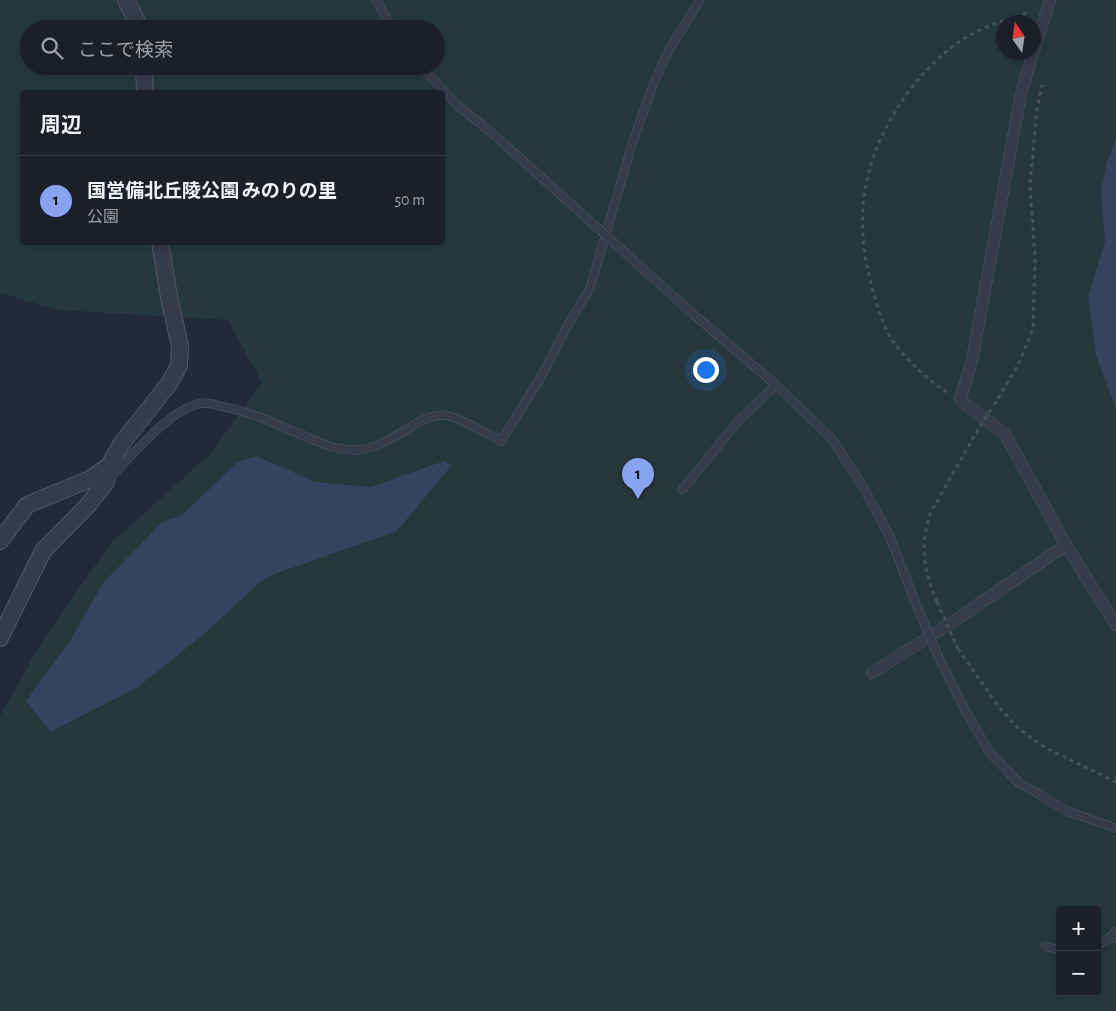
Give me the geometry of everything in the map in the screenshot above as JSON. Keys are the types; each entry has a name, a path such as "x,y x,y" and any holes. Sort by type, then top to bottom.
{"street":[{"path":"126,0 136,20"},
{"path":"1041,26 1048,4"},
{"path":"1031,60 1020,94 972,360 960,400 1006,434 1066,545 1116,625"},
{"path":"144,75 145,90"},
{"path":"0,638 43,551 88,505 107,474 122,443 168,384 179,366 180,346 169,297 160,245"},
{"path":"0,541 27,505 107,474"},
{"path":"872,673 957,619 1066,545"}],"lane":[{"path":"376,0 387,20"},
{"path":"107,474 172,417 190,407 206,403 245,411 341,450 358,450 373,447 425,420 443,414 501,440 541,377 570,321 590,288 653,84 669,50 700,0"},
{"path":"429,75 443,90"},
{"path":"445,92 692,313 776,385 832,438 862,486 889,535 918,609 940,658 966,712 990,753 1018,782 1067,811 1116,828"},
{"path":"682,490 739,420 776,385"},
{"path":"1101,943 1110,938 1116,931"},
{"path":"1045,946 1056,949"}],"path":[{"path":"960,400 935,384 918,369 892,340 877,304 866,264 862,233 868,172 879,140 895,110 919,78 939,57 969,36 994,24 1048,4"},
{"path":"1042,83 1037,109 1030,184 1035,258 1033,329 1018,365 976,433 931,512 927,523 923,548 924,562 936,602 958,648 999,706 1016,726 1048,749 1116,782"}],"shaded area":[{"path":"0,0 1116,0 1116,1011 0,1011 0,716 43,640 110,544 210,454 262,383 228,320 58,310 0,293"}],"water":[{"path":"1116,138 1116,409 1096,355 1088,296 1105,242 1101,192 1107,162"},
{"path":"257,456 315,482 371,487 444,461 451,466 397,531 269,576 204,634 138,687 51,732 26,701 70,641 103,583 162,522 182,515 238,462"}],"place":[{"name":"国営備北丘陵公園 みのりの里","path":"638,499"}]}
